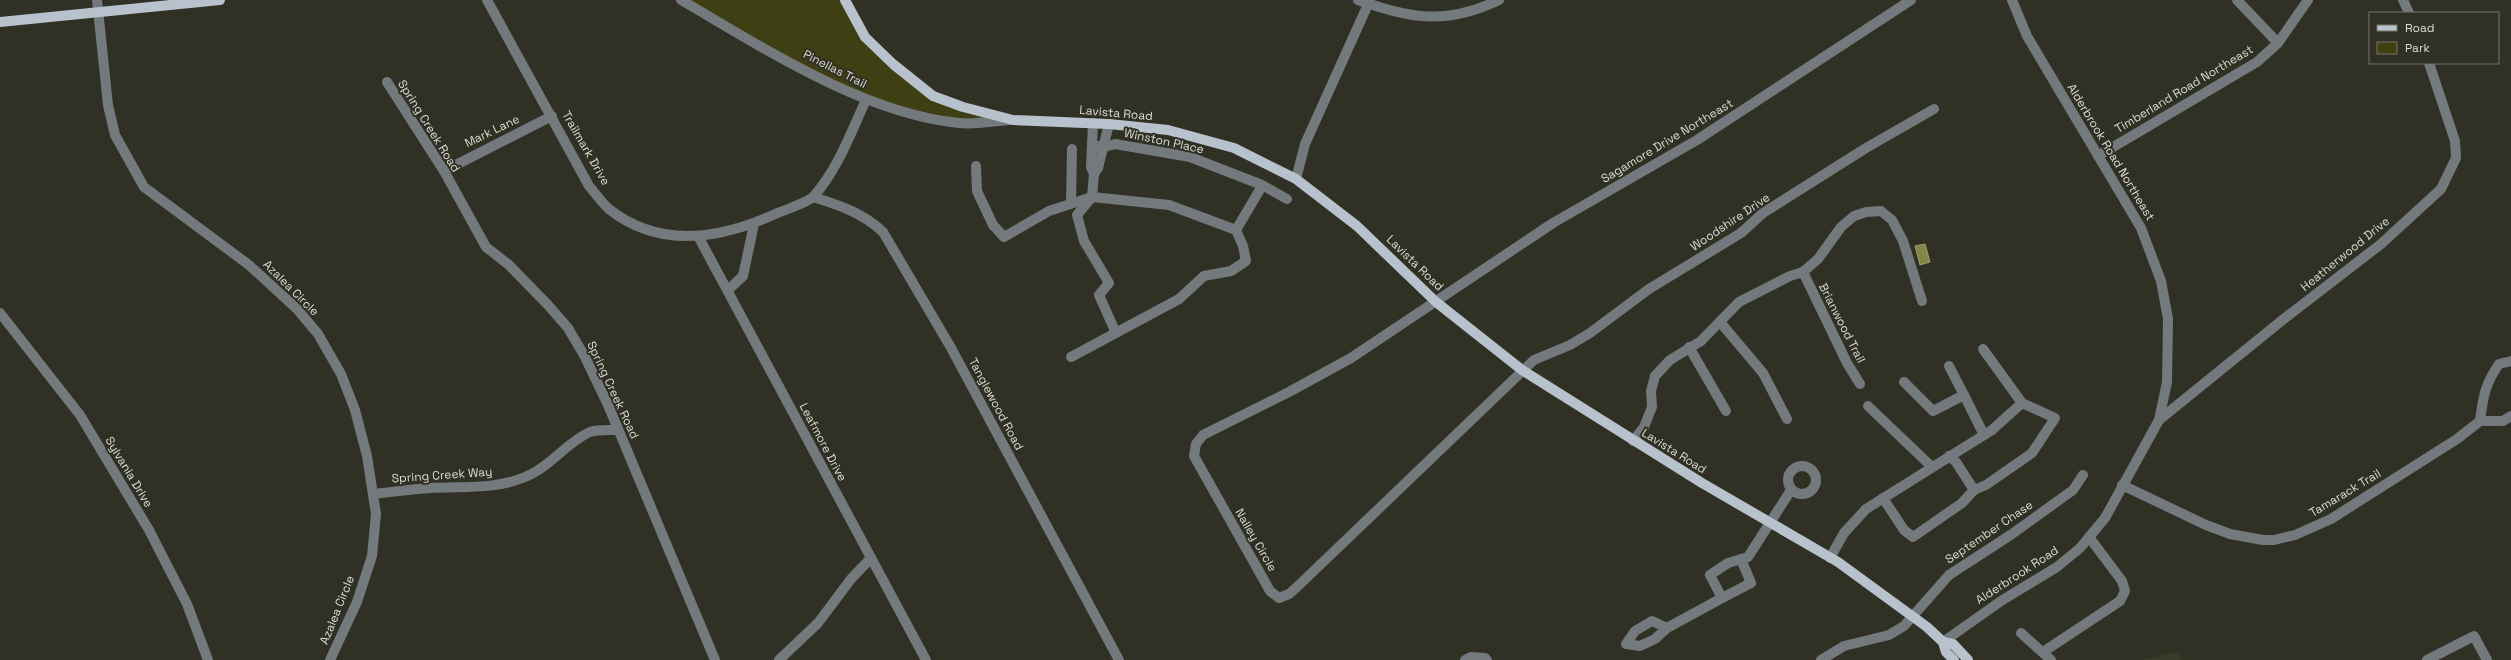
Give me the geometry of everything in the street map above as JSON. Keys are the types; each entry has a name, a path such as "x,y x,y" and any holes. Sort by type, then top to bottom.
{"main road":[{"path":"0,22 220,0"},
{"name":"Lavista Road","path":"845,0 865,37 893,64 933,96 963,107 1013,120 1109,124 1168,130 1234,148 1296,179 1357,226 1436,302 1522,370 1633,441 1830,558 1912,615 1943,642 1953,644 1968,660"},
{"name":"Lavista Road","path":"1943,642 1946,652 1954,660"}],"street":[{"name":"Azalea Circle","path":"97,0 108,105 115,135 144,187 249,265 297,309 318,334 341,374 355,410 367,456 376,514 372,556 357,602 330,660"},
{"name":"Trailmark Drive","path":"486,0 552,116 589,186 609,209 632,223 669,237 698,236 754,224 813,197 833,170 866,100"},
{"name":"Pinellas Trail","path":"681,0 742,35 866,100 927,118 961,123 1013,120"},
{"path":"1358,0 1369,2 1402,14 1438,18 1483,8 1499,0"},
{"name":"Sagamore Drive Northeast","path":"1436,302 1553,223 1697,140 1911,0"},
{"name":"Alderbrook Road Northeast","path":"2012,0 2027,36 2141,228 2161,281 2168,319 2167,382 2159,420"},
{"path":"2236,0 2278,43"},
{"name":"Timberland Road Northeast","path":"2098,156 2219,86 2257,62 2278,43 2308,0"},
{"path":"2403,0 2409,12"},
{"path":"1296,179 1305,144 1369,2"},
{"name":"Heatherwood Drive","path":"2159,420 2285,318 2381,244 2441,189 2456,158 2455,141 2429,64"},
{"name":"Spring Creek Road","path":"387,82 444,170 486,247 526,282 568,328 585,357 618,430 715,660"},
{"name":"Woodshire Drive","path":"1522,370 1544,354 1570,345 1590,333 1650,289 1741,233 1763,214 1866,148 1934,109"},
{"name":"Mark Lane","path":"444,170 552,116"},
{"name":"Winston Place","path":"1092,198 1094,174 1091,167 1093,123"},
{"name":"Winston Place","path":"1094,174 1098,168 1109,124"},
{"name":"Winston Place","path":"1092,145 1104,147 1115,144 1190,157 1262,186 1287,199"},
{"path":"1071,202 1072,149"},
{"path":"976,166 977,191 993,225 1004,237 1049,211 1071,202 1092,198 1168,205 1236,230 1243,246 1246,261 1231,271 1204,276 1179,299 1071,357"},
{"path":"1236,230 1262,186"},
{"name":"Tanglewood Road","path":"813,197 853,211 871,220 883,232 950,346 1119,660"},
{"path":"1092,198 1077,215 1084,240 1109,283 1099,295 1116,333"},
{"path":"1633,441 1644,427 1652,407 1651,391 1655,376 1670,360 1701,341 1739,302 1790,276 1802,272 1818,259 1841,227 1854,216 1866,212 1881,211 1892,220 1903,241 1922,301"},
{"path":"728,290 744,276 754,224"},
{"name":"Leafmore Drive","path":"698,236 926,660"},
{"name":"Brianwood Trail","path":"1802,272 1847,363 1860,384"},
{"name":"Nalley Circle","path":"1436,302 1351,358 1289,392 1203,435 1196,444 1194,456 1270,591 1279,598 1289,594 1522,370"},
{"name":"Sylvania Drive","path":"0,314 80,415 149,530 187,604 208,660"},
{"path":"1720,322 1763,373 1787,419"},
{"path":"1689,347 1726,411"},
{"path":"1883,498 1904,530 1913,537 1962,503 1974,490 1986,485 2032,453 2055,418 2022,403 1983,349"},
{"path":"2511,361 2499,364 2490,377 2484,390 2480,421 2503,421 2511,416"},
{"path":"1950,366 1984,435"},
{"path":"1904,382 1933,411 1964,395"},
{"path":"1830,558 1844,533 1866,509 1984,435 2022,403"},
{"path":"1868,406 1932,467"},
{"name":"Alderbrook Road","path":"1943,642 2001,600 2058,567 2089,537 2105,518 2159,420"},
{"name":"Tamarack Trail","path":"2122,485 2230,534 2263,540 2274,540 2295,535 2331,519 2457,439 2480,421"},
{"name":"Spring Creek Way","path":"373,494 431,488 483,488 508,483 526,477 555,460 568,447 591,432 618,430"},
{"path":"1949,456 1956,462 1974,490"},
{"path":"1722,598 1710,576 1728,563 1748,557 1791,490 1787,477 1791,470 1799,465 1808,466 1814,472 1817,480 1814,489 1807,494 1798,495 1791,490"},
{"name":"September Chase","path":"1821,660 1844,646 1890,636 1904,626 1912,615 1949,575 2073,490 2083,476"},
{"path":"2043,652 2120,601 2125,591 2122,581 2089,537"},
{"path":"779,660 818,623 851,579 870,558"},
{"path":"1667,628 1751,582 1741,559"},
{"path":"2021,633 2051,660"},
{"path":"2427,660 2474,636 2487,660"},
{"path":"1465,660 1471,657 1485,658 1487,660"}],"shaded area":[{"path":"1925,244 1930,262 1920,265 1915,246"},
{"path":"2178,652 2181,660 2141,660"}],"green space":[{"path":"685,0 845,0 865,37 933,96 1013,120 961,123 866,100"}]}
